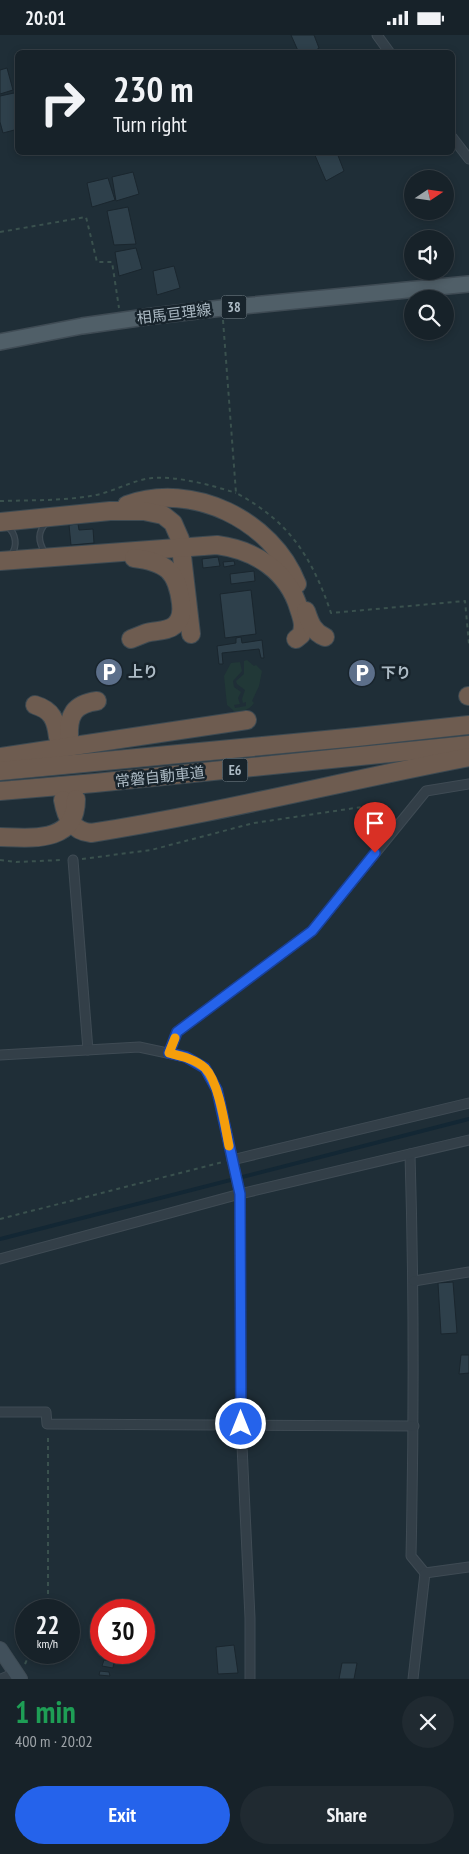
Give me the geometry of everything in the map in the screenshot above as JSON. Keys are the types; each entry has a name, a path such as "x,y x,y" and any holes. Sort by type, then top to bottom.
{"highway":[{"path":"110,511 135,502 157,498 176,498 198,501 219,507 238,517 255,529 272,545 285,562 296,581 312,627 317,633 325,637"},
{"path":"0,523 110,511 144,511 163,515 177,529 182,548 192,634"},
{"path":"1,561 217,545 233,547 250,553 274,568 284,579 298,604 304,629 296,639"},
{"path":"109,554 160,564 171,572 178,582 182,609 180,620 165,630 147,633 131,639"},
{"path":"35,705 50,712 64,737 75,710 81,705 97,701"},
{"path":"0,757 247,721"},
{"name":"常磐自動車道","path":"0,771 469,725"},
{"name":"常磐自動車道","path":"0,791 469,745"},
{"path":"71,823 83,833 91,833 155,823 347,781 469,757"},
{"path":"0,837 49,836 65,829 71,823 76,808 69,799"}],"main road":[{"name":"相馬亘理線","path":"0,342 82,326 222,308 469,284"}],"street":[{"path":"377,35 388,50"},
{"path":"455,141 469,159"},
{"path":"169,1053 177,1032 312,931 426,791 469,784"},
{"path":"73,860 88,1050"},
{"path":"0,1055 139,1047 186,1057 205,1068 217,1090 240,1194 241,1424 250,1618 250,1679"},
{"path":"232,1160 469,1103"},
{"path":"0,1259 240,1194 469,1140"},
{"path":"410,1154 414,1281 414,1426 410,1556 425,1573 413,1679"},
{"path":"414,1281 469,1272"},
{"path":"0,1412 46,1412 48,1424 414,1426"},
{"path":"425,1573 469,1567"},
{"path":"0,1649 17,1676 1,1679"}],"lane":[{"path":"53,517 46,523 39,535 40,545 45,553 56,557"},
{"path":"0,523 10,528 14,533 16,543 14,552 1,561"}],"path":[{"path":"0,232 86,217 96,262 112,262 121,321"},
{"path":"222,308 236,493"},
{"path":"0,501 97,495 152,478 212,485 236,493 264,509 279,522 293,538 317,574 331,613 465,601 469,644"},
{"path":"0,860 16,862 73,860 151,850 254,823 382,804"},
{"path":"0,1219 232,1160"},
{"path":"48,1424 48,1599"}],"green space":[{"path":"247,660 262,671 259,686 252,701 254,703 250,708 234,711 227,705 224,676 231,663 240,662 242,671 233,681 234,687 241,692 238,698 240,704 234,705 235,708 246,706 246,702 243,703 242,699 245,690 236,681 244,674 244,661"}],"building":[{"path":"291,35 314,35 319,48 316,50 298,50"},
{"path":"7,68 13,90 0,94 0,70"},
{"path":"14,93 15,95 15,130 3,133 0,122 0,96"},
{"path":"315,155 338,155 344,171 326,181"},
{"path":"133,172 139,194 116,201 112,177"},
{"path":"108,178 115,200 92,207 87,183"},
{"path":"128,207 136,244 114,245 107,211"},
{"path":"136,248 142,269 119,276 115,252"},
{"path":"174,266 180,288 157,295 153,271"},
{"path":"78,524 79,530 93,529 94,543 71,545 69,525"},
{"path":"218,557 220,566 203,568 202,559"},
{"path":"234,561 235,565 224,567 223,562"},
{"path":"254,571 255,581 231,584 230,574"},
{"path":"251,590 256,634 225,638 220,594"},
{"path":"241,637 242,643 262,640 264,658 261,658 259,649 222,653 223,664 219,664 217,646 236,643 236,638"},
{"path":"453,1282 457,1333 441,1334 438,1283"},
{"path":"461,1355 469,1355 469,1373 459,1374"},
{"path":"234,1645 238,1673 218,1674 216,1647"},
{"path":"342,1663 357,1663 354,1679 339,1679"},
{"path":"103,1664 114,1664 113,1668 102,1666"},
{"path":"100,1671 109,1672 110,1676 99,1675"}],"waterway":[{"path":"0,1239 469,1119"}],"slow traffic":[{"path":"175,1038 169,1053 186,1057 205,1068 217,1090 229,1146"}],"place":[{"name":"上り","path":"109,672"},
{"name":"下り","path":"362,673"}],"route":[{"path":"241,1424 240,1194 217,1090 205,1068 186,1057 169,1053 177,1032 312,931 375,853"}]}
